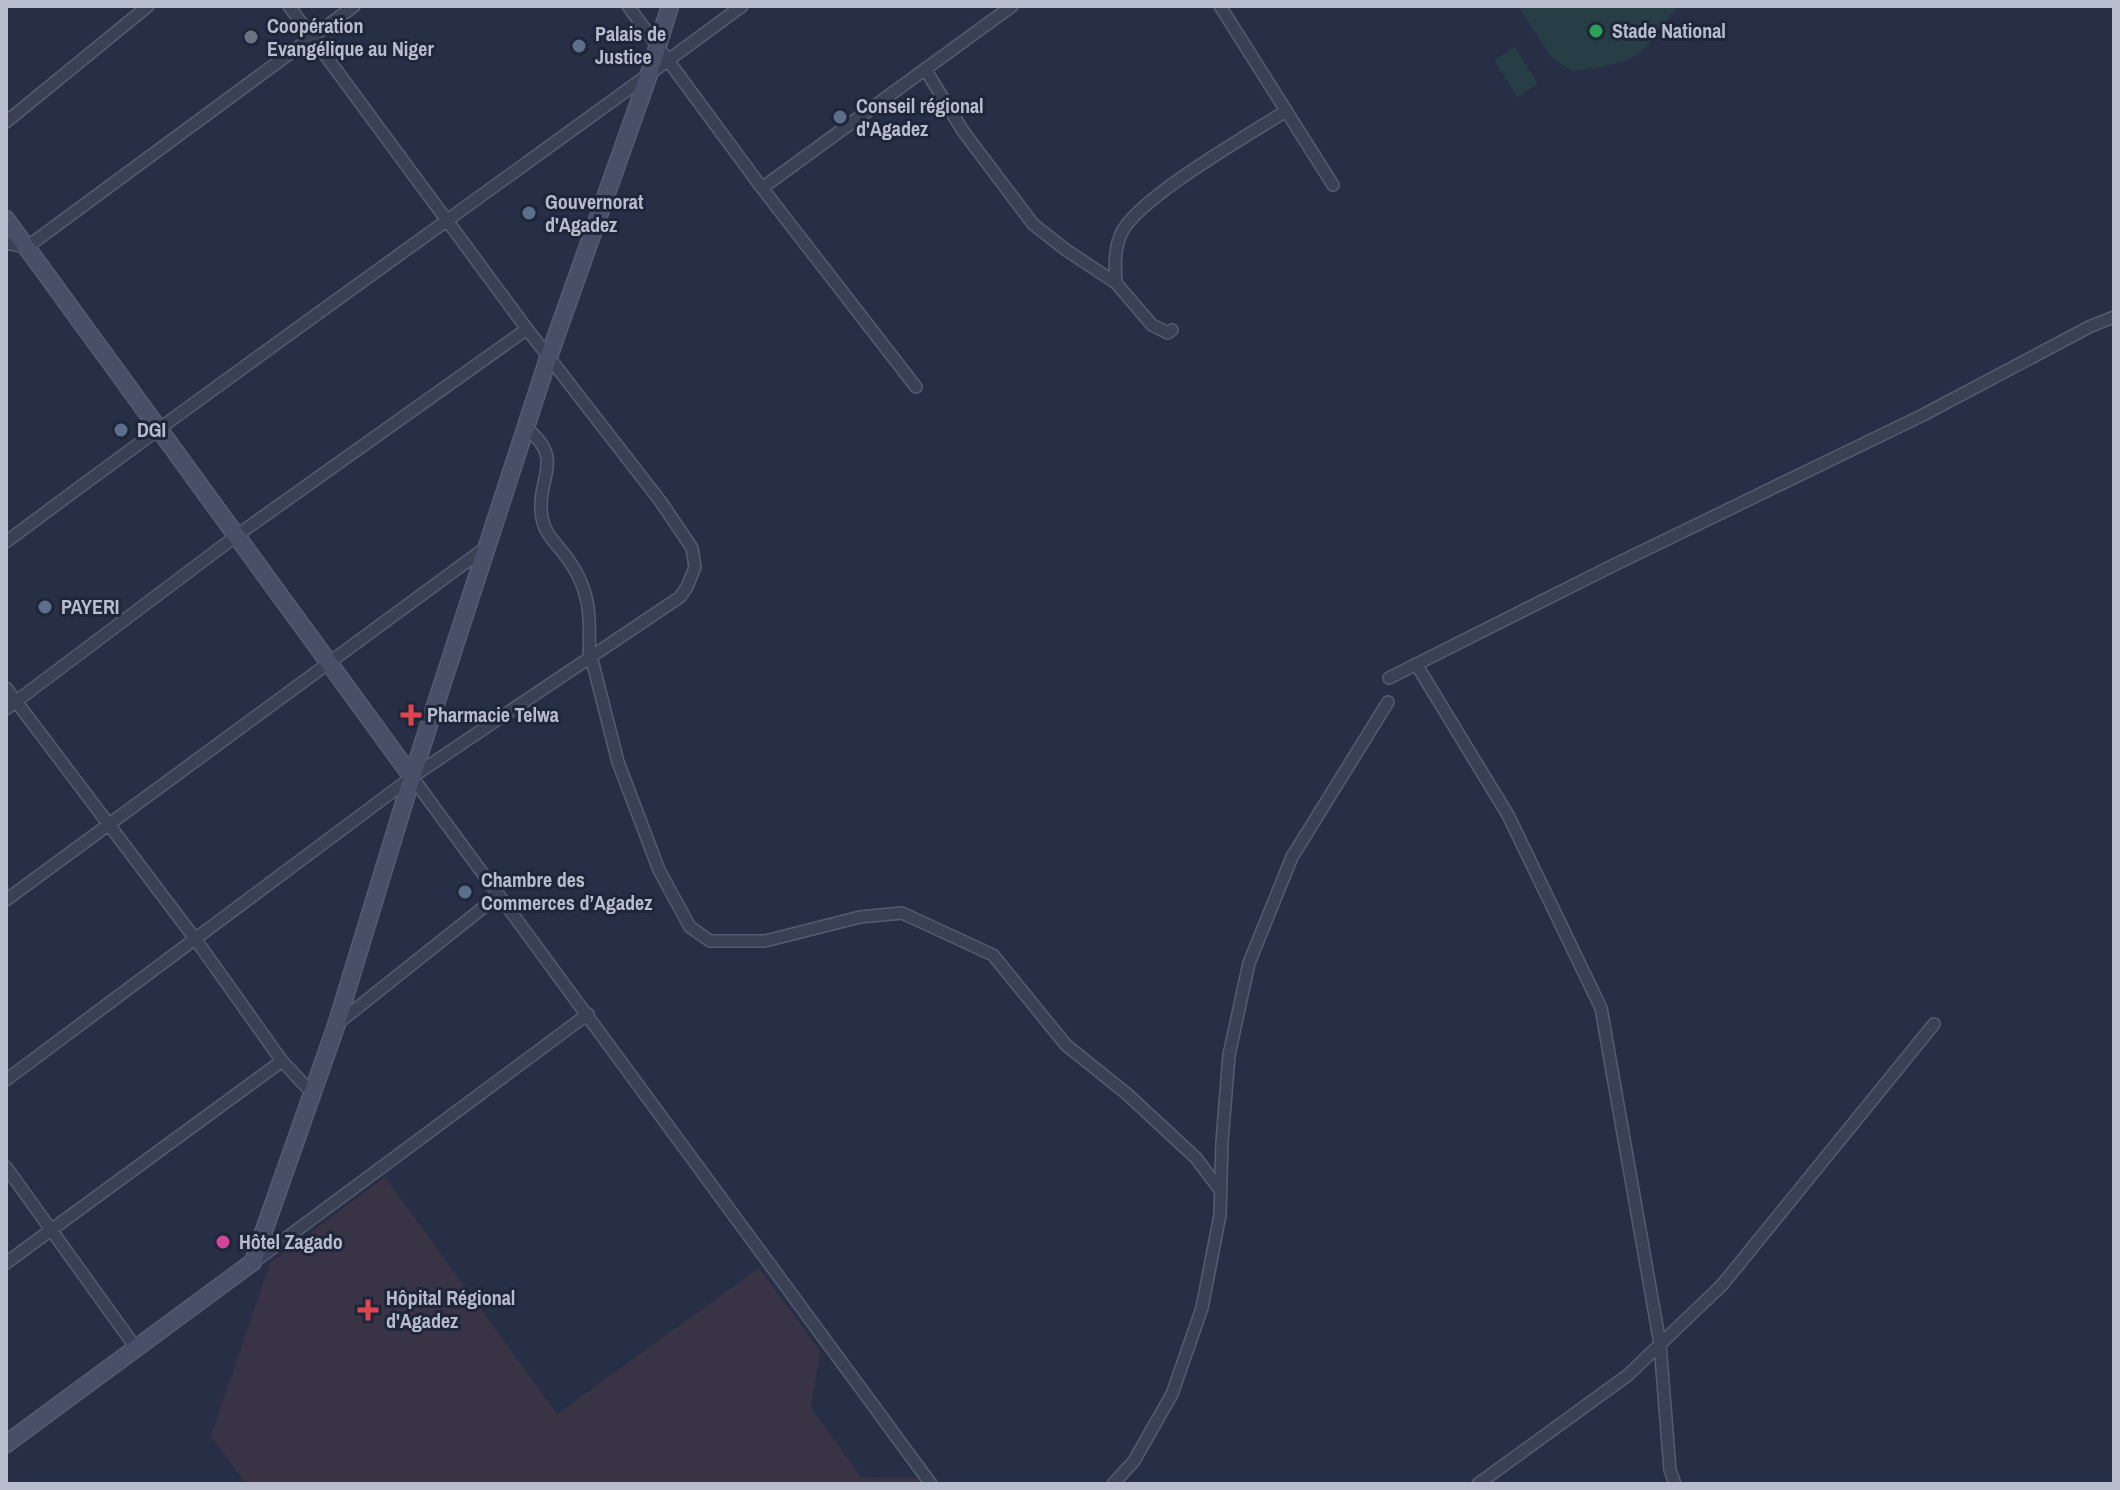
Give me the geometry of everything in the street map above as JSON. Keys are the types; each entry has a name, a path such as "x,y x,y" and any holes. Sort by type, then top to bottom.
{"main road":[{"path":"6,1444 253,1262 336,1026 412,777 549,356 648,77 670,6"},
{"path":"6,219 412,777"}],"street":[{"path":"6,122 148,6"},
{"path":"6,1080 412,777 680,597 695,567 692,548 661,502 527,329 289,6"},
{"path":"6,243 27,247 354,6"},
{"path":"628,6 762,188 916,387"},
{"path":"6,542 742,6"},
{"path":"762,188 1012,6"},
{"path":"1220,6 1333,185"},
{"path":"925,69 963,131 1033,224 1116,283 1152,325 1168,333 1172,330"},
{"path":"1116,283 1115,252 1122,230 1153,198 1286,111"},
{"path":"1389,678 1923,415 2091,326 2114,317"},
{"path":"11,705 236,536 527,329"},
{"path":"526,428 540,439 547,451 542,522 584,586 589,604 589,658 618,762 659,870 690,927 710,941 765,941 860,917 902,913 993,955 1066,1045 1127,1094 1196,1158 1220,1190"},
{"path":"6,900 488,546"},
{"path":"1416,664 1508,815 1601,1008 1660,1344 1670,1470 1675,1484"},
{"path":"6,688 11,705 109,825 282,1061 311,1092"},
{"path":"1113,1484 1134,1461 1172,1394 1202,1308 1220,1215 1229,1055 1249,963 1292,857 1388,702"},
{"path":"412,777 931,1484"},
{"path":"336,1026 499,895"},
{"path":"253,1262 588,1014"},
{"path":"1478,1484 1628,1375 1722,1285 1934,1024"},
{"path":"6,1263 282,1061"},
{"path":"6,1167 136,1348"}],"shaded area":[{"name":"Stade National","path":"1518,6 1680,6 1652,41 1632,57 1613,64 1573,71 1552,58"},
{"path":"1515,47 1538,84 1517,97 1494,60"},
{"name":"Hôpital Régional d'Agadez","path":"385,1177 557,1414 759,1268 820,1351 811,1408 861,1477 917,1478 921,1484 246,1484 211,1436 270,1263"}],"place":[{"name":"Stade National","path":"1596,31"},
{"name":"Coopération Evangélique au Niger","path":"251,37"},
{"name":"Palais de Justice","path":"579,46"},
{"name":"Conseil régional d'Agadez","path":"840,117"},
{"name":"Gouvernorat d'Agadez","path":"529,213"},
{"name":"DGI","path":"121,430"},
{"name":"PAYERI","path":"45,607"},
{"name":"Pharmacie Telwa","path":"411,715"},
{"name":"Chambre des Commerces d’Agadez","path":"465,892"},
{"name":"Hôtel Zagado","path":"223,1242"},
{"name":"Hôpital Régional d'Agadez","path":"368,1310"}]}
